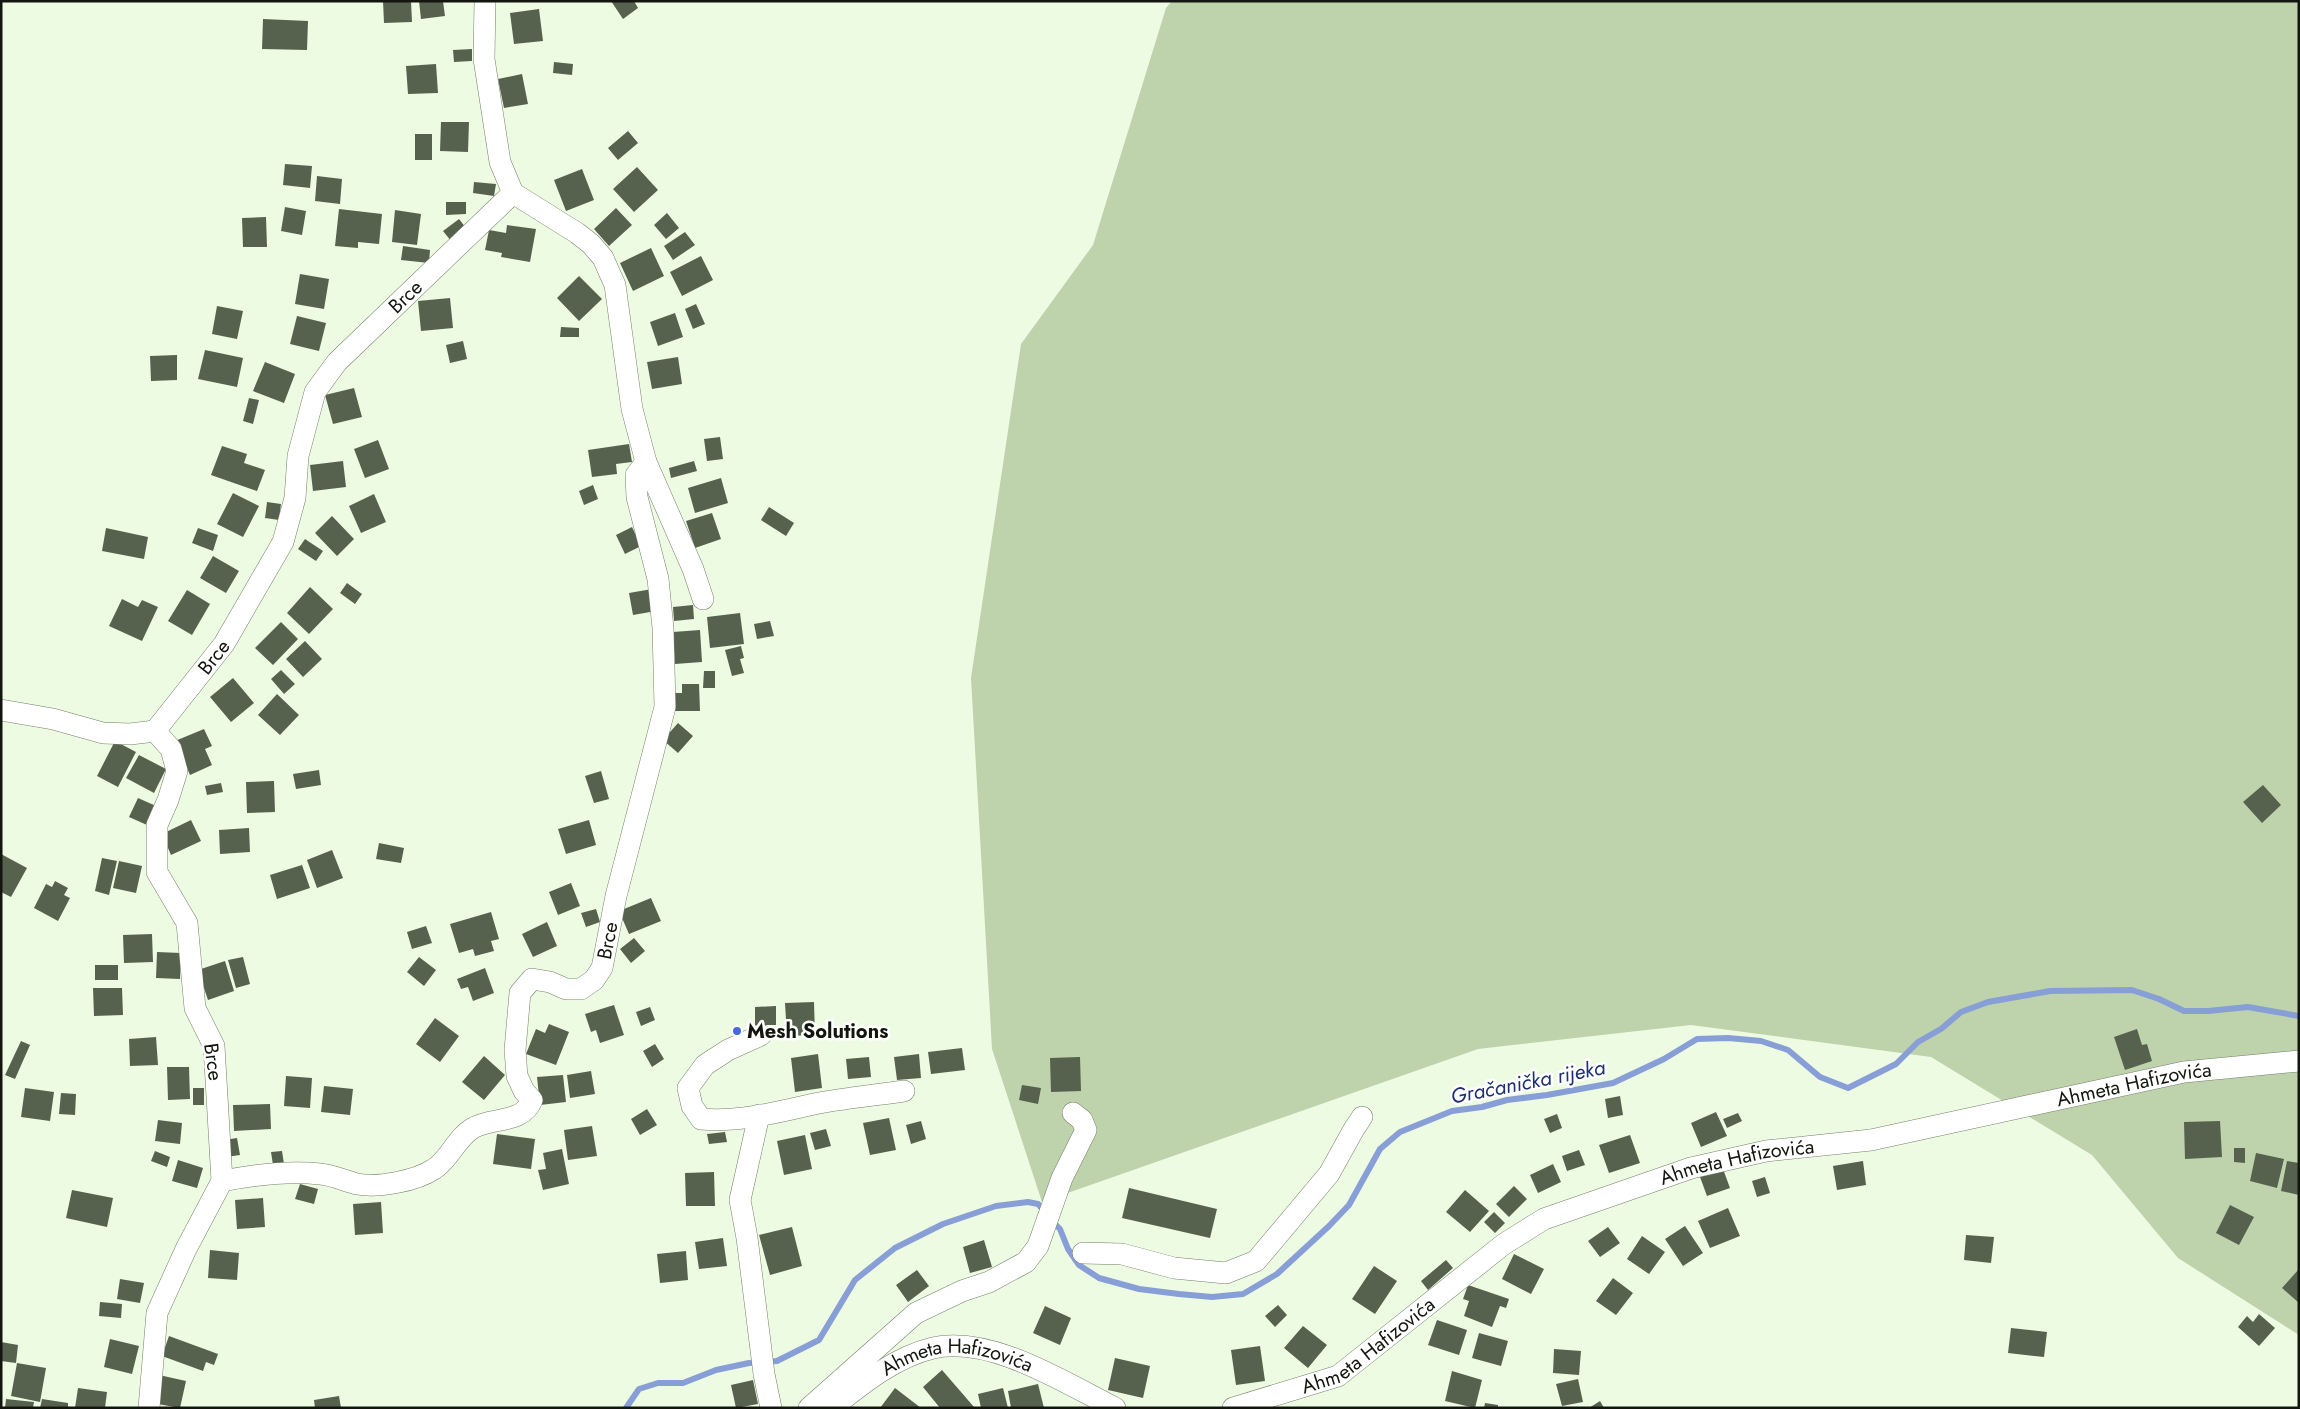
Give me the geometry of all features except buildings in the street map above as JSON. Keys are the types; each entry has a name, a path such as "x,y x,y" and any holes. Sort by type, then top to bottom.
{"street":[{"path":"485,1 484,59 500,162 513,193 577,233 591,244 602,258 615,285 632,409 646,462 693,569 703,599"},
{"name":"Brce","path":"513,193 337,362 315,392 298,456 295,498 283,542 224,644 154,731 171,749 177,771 157,826 157,872 187,924 195,1008 214,1046 222,1181 242,1177 299,1173 320,1174 358,1184 404,1182 435,1169 454,1150 461,1138 473,1128 520,1115 529,1107 532,1100 524,1091 517,1076 516,1058 520,993 532,979 550,982 566,989 581,989 594,980 602,968 616,896 665,707 663,628 658,579 637,497 636,475 646,462"},
{"path":"1,710 53,719 103,733 130,734 154,731"},
{"path":"761,1035 728,1050 705,1065 688,1088 692,1106 701,1119 714,1120 758,1115 826,1102 904,1091"},
{"name":"Ahmeta Hafizovića","path":"1233,1408 1338,1376 1504,1244 1544,1219 1691,1168 1766,1151 1870,1140 2184,1072 2299,1061"},
{"name":"Ahmeta Hafizovića","path":"809,1408 916,1314 962,1291 989,1282 1026,1262 1038,1246 1062,1178 1086,1130 1082,1120 1073,1113"},
{"path":"758,1115 740,1200 747,1238 760,1348 771,1408"},
{"path":"1083,1253 1122,1254 1174,1268 1226,1273 1256,1261 1329,1174 1362,1117"},
{"path":"149,1408 157,1313 186,1249 222,1181"},
{"name":"Ahmeta Hafizovića","path":"832,1408 859,1386 895,1362 934,1348 977,1347 1018,1360 1115,1408"}],"green space":[{"path":"1172,1 2299,1 2299,1335 2178,1258 2092,1155 1931,1057 1691,1025 1478,1049 1042,1202 992,1049 971,678 1021,344 1093,245 1166,8"}],"waterway":[{"name":"Gračanička rijeka","path":"1052,1221 1060,1229 1068,1249 1079,1265 1099,1278 1139,1289 1179,1294 1212,1297 1243,1294 1277,1274 1329,1226 1349,1205 1380,1149 1400,1132 1452,1111 1613,1083 1664,1059 1697,1039 1728,1038 1761,1041 1788,1050 1820,1077 1848,1088 1896,1064 1918,1042 1941,1029 1961,1012 1988,1002 2050,991 2132,990 2159,999 2184,1011 2248,1007 2299,1016"},
{"name":"Gračanička rijeka","path":"626,1408 639,1389 658,1383 683,1383 716,1370 749,1363 777,1361 819,1340 855,1280 895,1248 943,1224 996,1206 1028,1202 1038,1204 1046,1213"}],"place":[{"name":"Mesh Solutions","path":"737,1031"}]}
